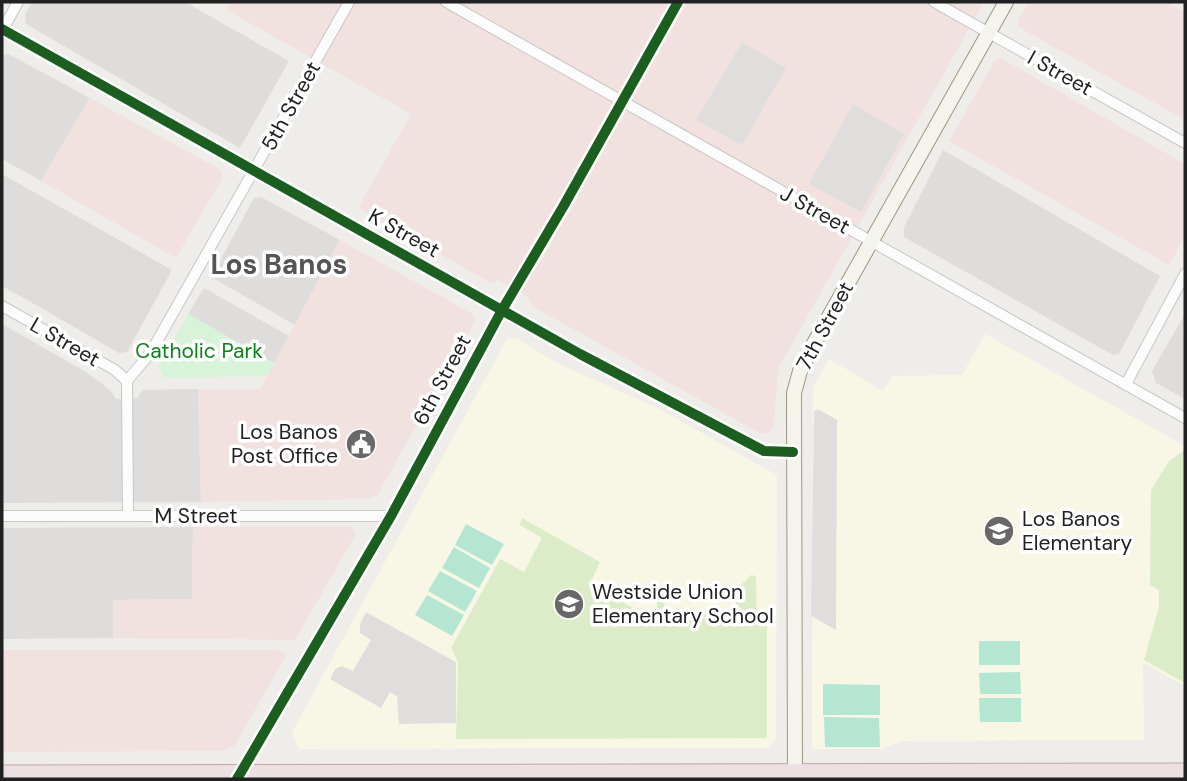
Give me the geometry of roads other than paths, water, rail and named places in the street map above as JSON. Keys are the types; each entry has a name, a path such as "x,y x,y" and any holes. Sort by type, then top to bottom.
{"highway":[{"path":"2,775 795,777 1185,774"}],"street":[{"path":"2,30 18,2"},
{"name":"5th Street","path":"127,381 151,352 349,2"},
{"name":"J Street","path":"446,2 1185,418"},
{"name":"6th Street","path":"238,777 391,516 502,310 678,2"},
{"name":"I Street","path":"934,2 1185,143"},
{"name":"7th Street","path":"795,777 793,452 796,383 812,347 1006,2"},
{"name":"K Street","path":"2,30 580,354 764,451 793,452"},
{"path":"1126,384 1185,274"},
{"name":"L Street","path":"2,306 115,370 127,381"},
{"path":"127,381 128,516"},
{"name":"M Street","path":"2,516 391,516"}],"place":[{"name":"Los Banos Post Office","path":"361,444"},
{"name":"Los Banos Elementary","path":"999,531"},
{"name":"Westside Union Elementary School","path":"569,604"}],"district":[{"name":"Los Banos","path":"279,264"}],"park label":[{"name":"Catholic Park","path":"199,351"}]}
